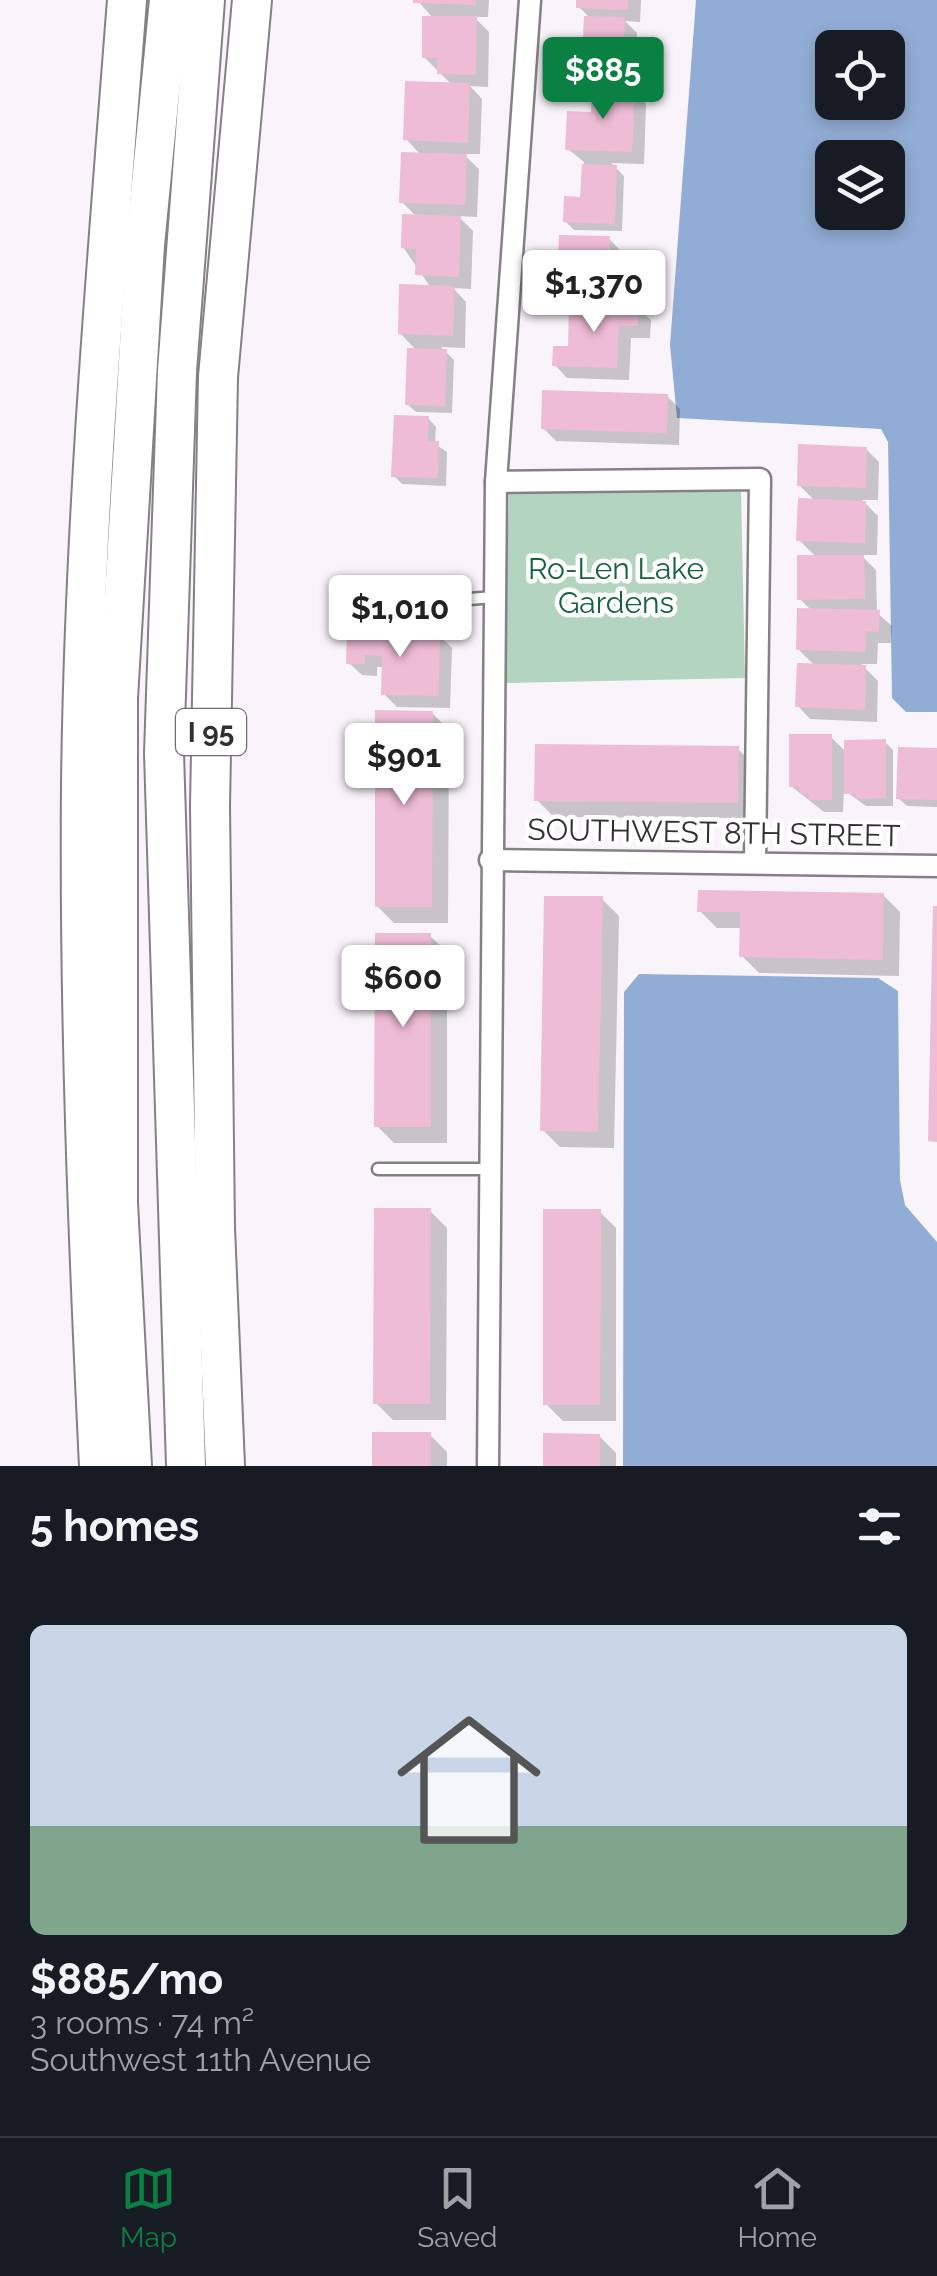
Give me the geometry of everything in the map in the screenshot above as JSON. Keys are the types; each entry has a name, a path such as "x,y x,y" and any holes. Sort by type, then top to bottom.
{"highway":[{"path":"98,1466 86,1198 81,784 98,384 126,0"},
{"path":"132,1466 118,1202 118,698 145,244 170,0"},
{"path":"186,1466 164,753 177,371 205,0"},
{"name":"I 95","path":"226,1466 216,1228 210,806 218,377 252,0"}],"street":[{"path":"488,1466 496,482 530,0"},
{"path":"496,482 760,479 756,863"},
{"name":"SOUTHWEST 8TH STREET","path":"490,860 937,866"}],"lane":[{"path":"384,606 494,596"},
{"path":"378,1169 489,1169"}],"green space":[{"name":"Ro-Len Lake Gardens","path":"509,492 741,492 745,678 504,683"}],"water":[{"path":"696,0 937,0 937,712 906,712 892,698 888,442 881,429 677,418 670,345"},
{"path":"639,974 878,978 898,991 900,1180 905,1205 937,1242 937,1466 623,1466 624,992"}],"building":[{"path":"476,0 476,5 413,3"},
{"path":"576,0 628,0 628,10 576,8"},
{"path":"422,16 477,16 476,75 437,74 437,58 422,58"},
{"path":"584,16 625,17 623,80 573,79 574,38 583,38"},
{"path":"405,81 470,83 468,143 403,140"},
{"path":"592,87 635,88 632,152 565,150 567,111 591,112"},
{"path":"401,152 467,154 465,205 399,203"},
{"path":"582,164 617,165 615,224 563,222 564,196 580,197"},
{"path":"402,214 461,216 459,277 415,275 416,249 401,248"},
{"path":"559,235 610,236 608,292 557,291"},
{"path":"399,284 455,286 453,336 398,334"},
{"path":"569,303 639,305 638,326 619,326 617,368 552,366 553,346 568,346"},
{"path":"407,348 447,349 445,406 405,405"},
{"path":"542,390 668,394 667,433 541,429"},
{"path":"394,415 429,416 428,441 439,441 438,478 391,477"},
{"path":"798,444 867,447 866,488 797,486"},
{"path":"798,498 866,501 865,543 796,541"},
{"path":"797,555 864,555 865,599 797,600"},
{"path":"797,608 880,610 879,632 866,631 865,652 796,650"},
{"path":"347,631 440,633 439,696 381,695 382,656 365,655 365,664 346,664"},
{"path":"797,663 866,665 865,710 795,707"},
{"path":"375,710 433,711 432,907 375,907"},
{"path":"789,734 832,734 832,800 809,800 809,794 800,794 799,787 789,787"},
{"path":"886,739 886,798 856,799 855,794 844,794 844,740"},
{"path":"535,744 739,746 738,803 534,801"},
{"path":"898,747 937,748 937,800 896,799"},
{"path":"698,890 884,893 883,960 739,957 740,912 697,912"},
{"path":"544,896 603,896 598,1132 540,1131"},
{"path":"933,906 937,906 937,1142 928,1141"},
{"path":"375,933 431,933 431,1127 374,1127"},
{"path":"374,1208 431,1208 430,1404 373,1404"},
{"path":"543,1209 601,1209 600,1405 543,1405"},
{"path":"372,1432 431,1432 431,1466 372,1466"},
{"path":"543,1433 600,1434 600,1466 543,1466"}]}
